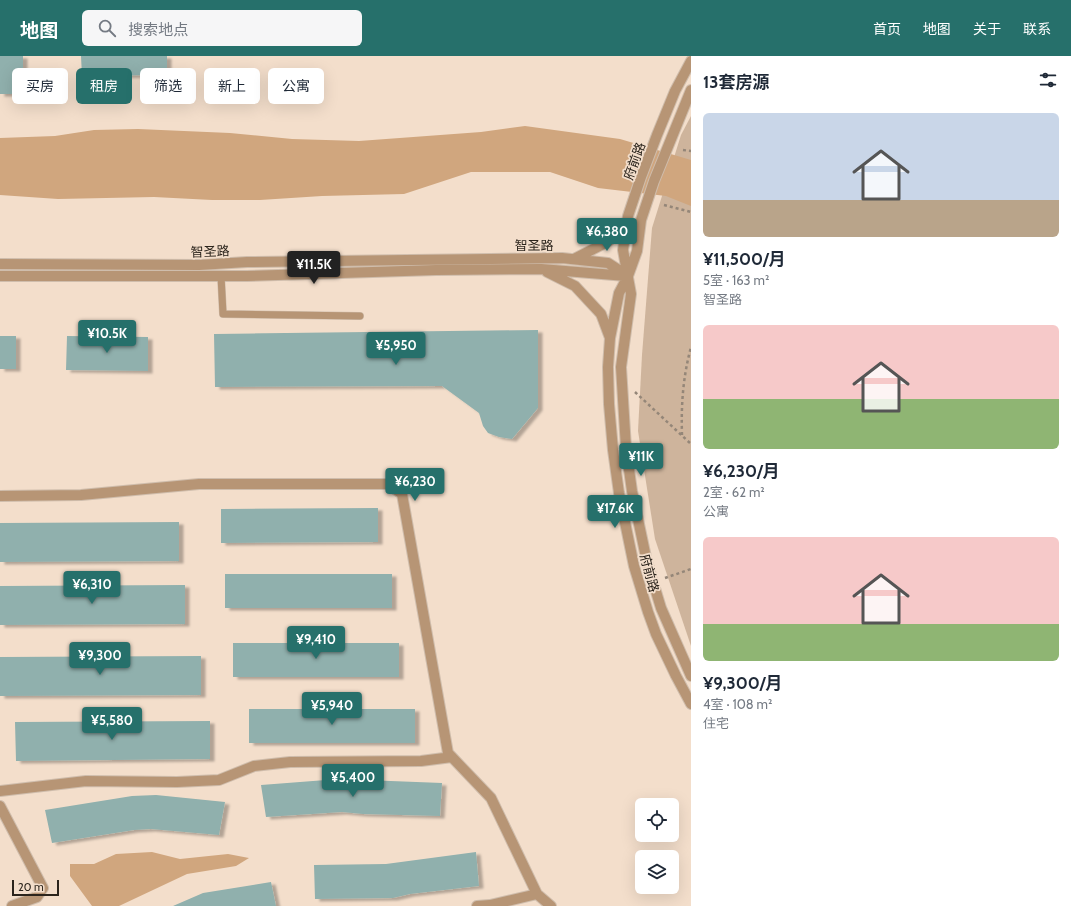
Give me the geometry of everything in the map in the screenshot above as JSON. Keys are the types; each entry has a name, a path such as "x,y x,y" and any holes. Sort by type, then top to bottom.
{"street":[{"name":"府前路","path":"691,61 675,91 641,177 627,221 624,250 631,294 621,367 626,448 632,491 647,562 660,608 691,676"},
{"name":"府前路","path":"689,94 654,181 642,220 637,251 628,276 619,293 610,338 608,367 609,404 613,450 619,493 634,566 656,634 691,704"},
{"path":"574,259 607,242 627,221"},
{"name":"智圣路","path":"0,264 199,265 247,262 436,259 574,259 608,263 628,276"},
{"path":"541,269 575,286 601,314 610,338"},
{"name":"智圣路","path":"0,276 222,276 436,270 541,269 628,276"},
{"path":"0,496 81,495 199,484 388,484 402,494 448,754 491,798 537,894 552,906"},
{"path":"0,790 86,781 177,782 219,780 254,766 290,762 421,761 452,757"},
{"path":"0,806 43,888 37,897 12,906"},
{"path":"477,906 490,905 537,894"}],"lane":[{"path":"222,276 223,314 360,316"}],"path":[{"path":"683,150 691,151"},
{"path":"664,205 691,212"},
{"path":"682,435 683,386 685,370 691,347"},
{"path":"622,379 691,444"},
{"path":"653,582 691,568"}],"shaded area":[{"path":"691,116 691,646 655,539 638,431 642,355 652,228 681,135"},
{"path":"525,126 620,139 691,160 691,206 666,196 598,188 550,172 471,172 404,194 322,196 260,200 212,200 154,197 58,199 0,195 0,138 55,136 94,130 138,129 230,133 292,139 359,141 481,132"},
{"path":"152,852 180,859 228,854 249,858 236,866 187,874 119,906 92,906 70,876 70,864 94,864 116,854"}],"building":[{"path":"0,56 23,56 23,68 12,68 12,94 0,94"},
{"path":"81,56 167,56 167,68 140,68 140,75 132,75 132,68 82,68"},
{"path":"538,330 538,408 512,439 499,437 488,433 483,426 479,413 442,386 215,387 214,334"},
{"path":"0,336 16,336 16,369 0,369"},
{"path":"67,336 148,337 148,371 66,370"},
{"path":"378,508 378,542 221,543 221,509"},
{"path":"179,522 179,561 0,562 0,523"},
{"path":"225,574 392,574 392,608 225,608"},
{"path":"185,585 185,624 0,625 0,586"},
{"path":"233,643 399,643 399,677 233,677"},
{"path":"201,656 201,695 0,696 0,657"},
{"path":"249,709 415,709 415,743 249,743"},
{"path":"210,721 210,759 16,761 15,722"},
{"path":"339,779 442,783 440,816 342,812 266,817 261,785"},
{"path":"156,795 225,802 219,835 151,829 134,830 52,843 45,810 132,796"},
{"path":"476,852 479,886 410,894 393,898 315,899 314,865 386,864"},
{"path":"271,882 276,906 173,906 203,893"}]}
